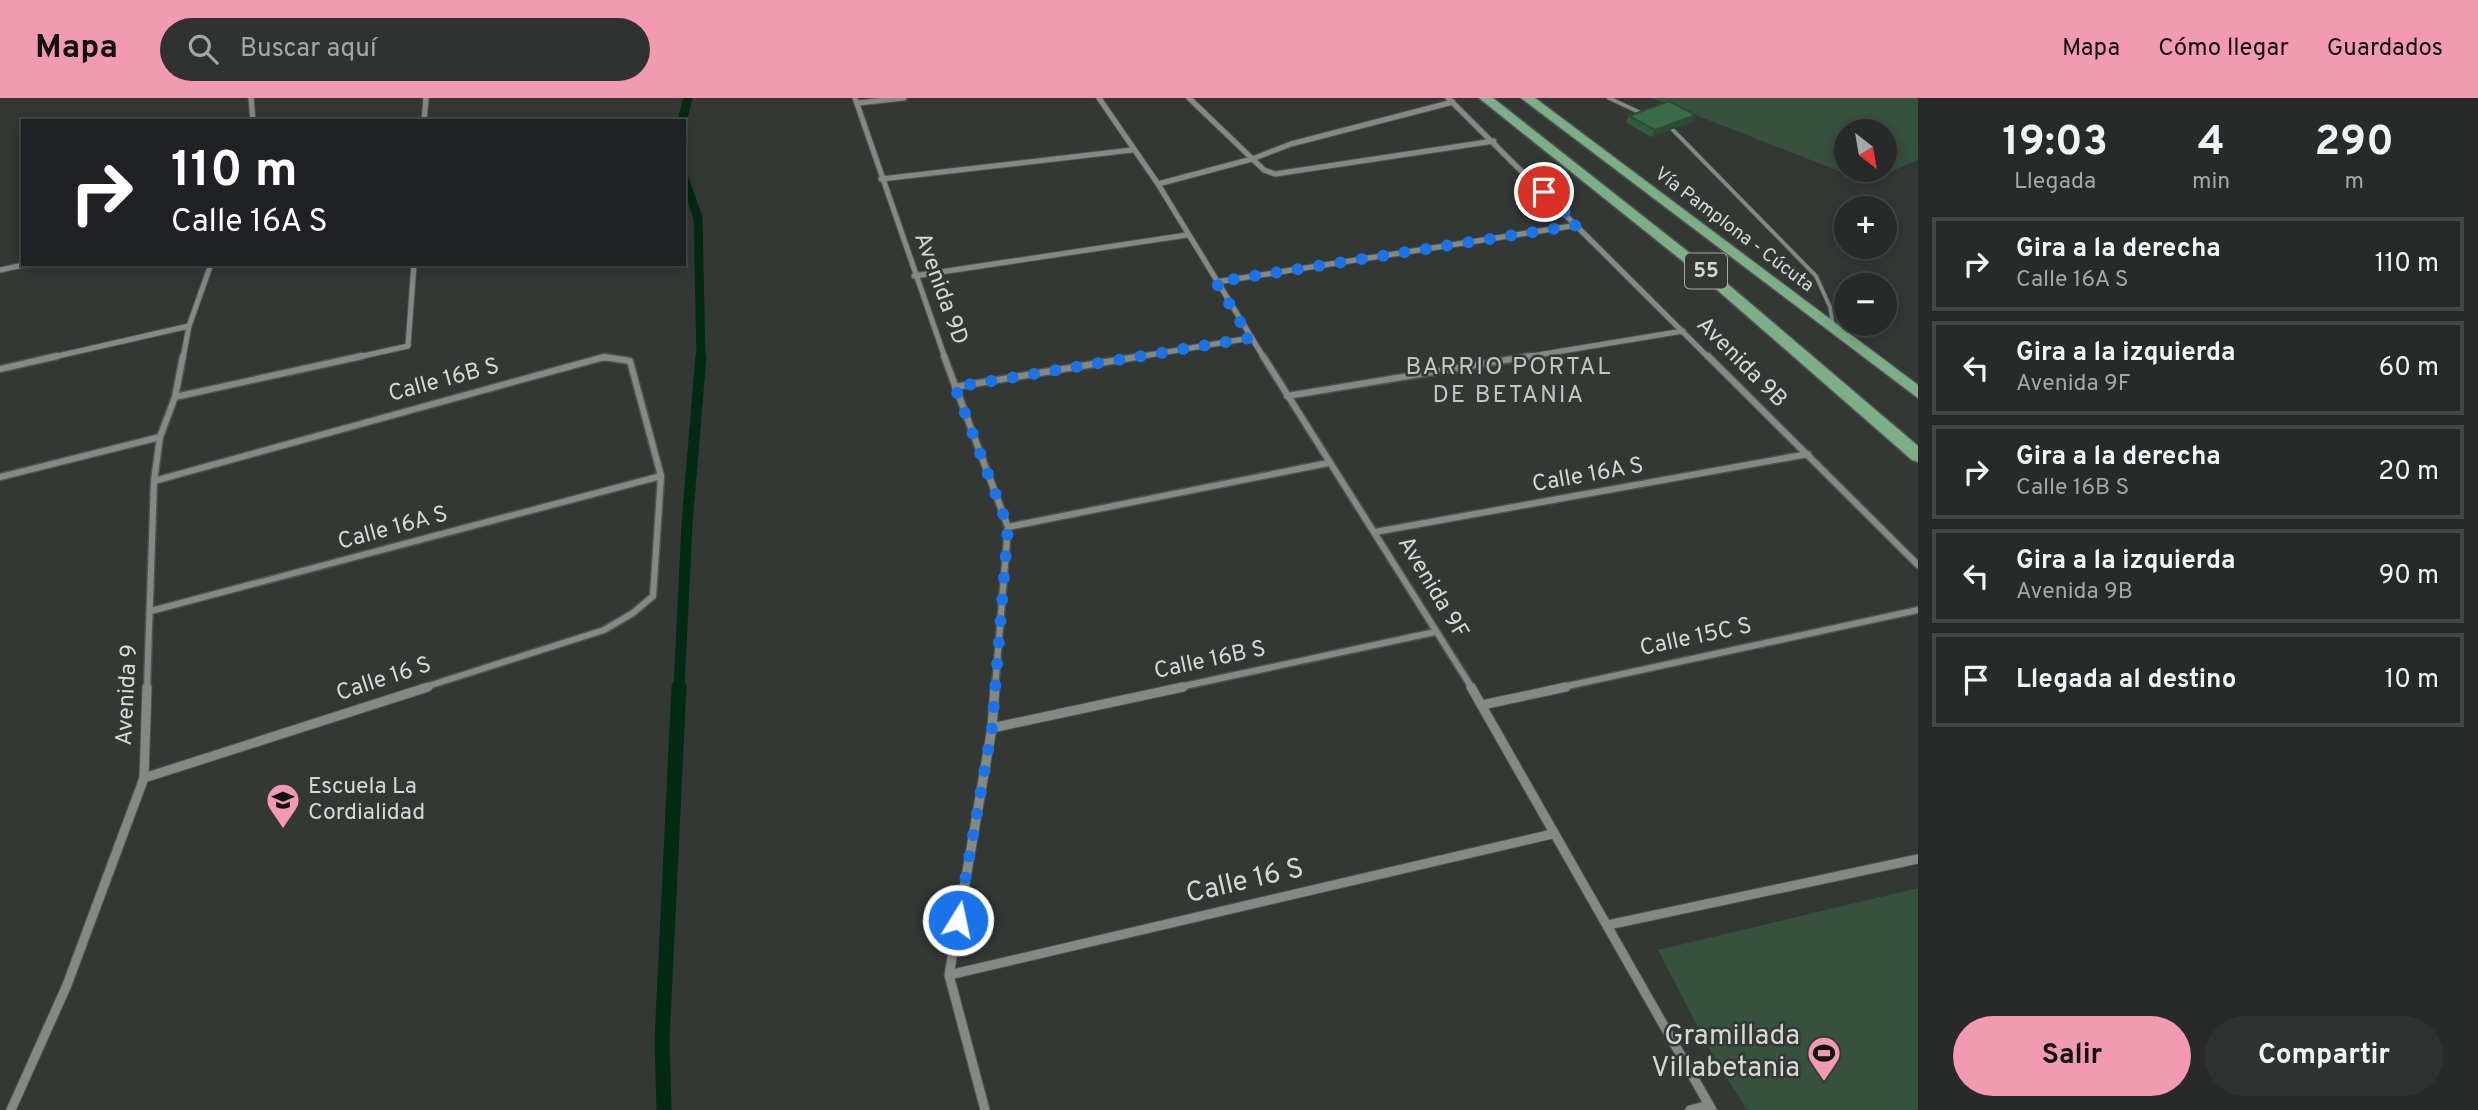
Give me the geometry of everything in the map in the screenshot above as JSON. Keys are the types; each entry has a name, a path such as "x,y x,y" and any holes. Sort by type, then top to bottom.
{"highway":[{"name":"Vía Pamplona - Cúcuta","path":"1485,98 1664,236 1918,456"},
{"name":"Vía Pamplona - Cúcuta","path":"1527,98 1834,329"},
{"name":"Vía Pamplona - Cúcuta","path":"1843,336 1918,393"}],"street":[{"path":"251,98 253,119"},
{"path":"424,119 426,98"},
{"path":"857,101 904,98"},
{"name":"Avenida 9F","path":"1099,98 1158,184 1250,338 1482,705 1552,834 1608,925 1711,1107"},
{"path":"1189,98 1264,170 1287,174 1494,141"},
{"path":"1158,184 1450,100"},
{"name":"Avenida 9B","path":"1450,100 1918,565"},
{"name":"Avenida 9D","path":"857,101 914,276 1008,527 992,728 948,975 985,1110"},
{"path":"881,179 1132,149"},
{"path":"1216,282 1578,225"},
{"path":"914,276 1187,235"},
{"path":"0,270 21,266"},
{"name":"Avenida 9","path":"11,1110 67,985 144,778 154,481 160,437 175,397 189,326 210,266"},
{"path":"175,397 408,346 414,266"},
{"path":"0,369 189,326"},
{"path":"1287,396 1683,331"},
{"path":"955,387 1250,338"},
{"name":"Calle 16B S","path":"154,481 604,357 630,361 661,476"},
{"path":"0,477 160,437"},
{"name":"Calle 16A S","path":"1375,532 1808,454"},
{"path":"1008,527 1328,463"},
{"name":"Calle 16A S","path":"151,611 661,476"},
{"name":"Calle 16 S","path":"144,778 604,630 633,613 653,596 661,476"},
{"name":"Calle 15C S","path":"1482,705 1918,610"},
{"name":"Calle 16B S","path":"992,728 1435,632"},
{"name":"Calle 16 S","path":"948,975 1552,834"},
{"path":"1608,925 1918,859"},
{"path":"1690,1110 1711,1107"}],"lane":[{"path":"1609,98 1646,115"},
{"path":"1672,129 1816,275 1830,307 1834,329"}],"green space":[{"path":"1652,98 1918,98 1918,160 1897,169 1897,119 1834,119 1834,169"},
{"path":"1918,888 1918,1110 1747,1110 1713,1056 1658,950"}],"building":[{"path":"1669,101 1696,115 1655,130 1629,116"}],"waterway":[{"path":"683,119 688,98"},
{"path":"686,184 698,218 701,356"},
{"path":"679,688 687,524 701,356"},
{"path":"664,1110 662,1040 679,687"}],"place":[{"name":"Escuela La Cordialidad","path":"283,830"},
{"name":"Gramillada Villabetania","path":"1824,1083"}],"district":[{"name":"BARRIO PORTAL DE BETANIA","path":"1509,382"}],"route":[{"path":"958,920 992,728 1008,527 955,387 1250,338 1216,282 1578,225 1544,192"}]}
